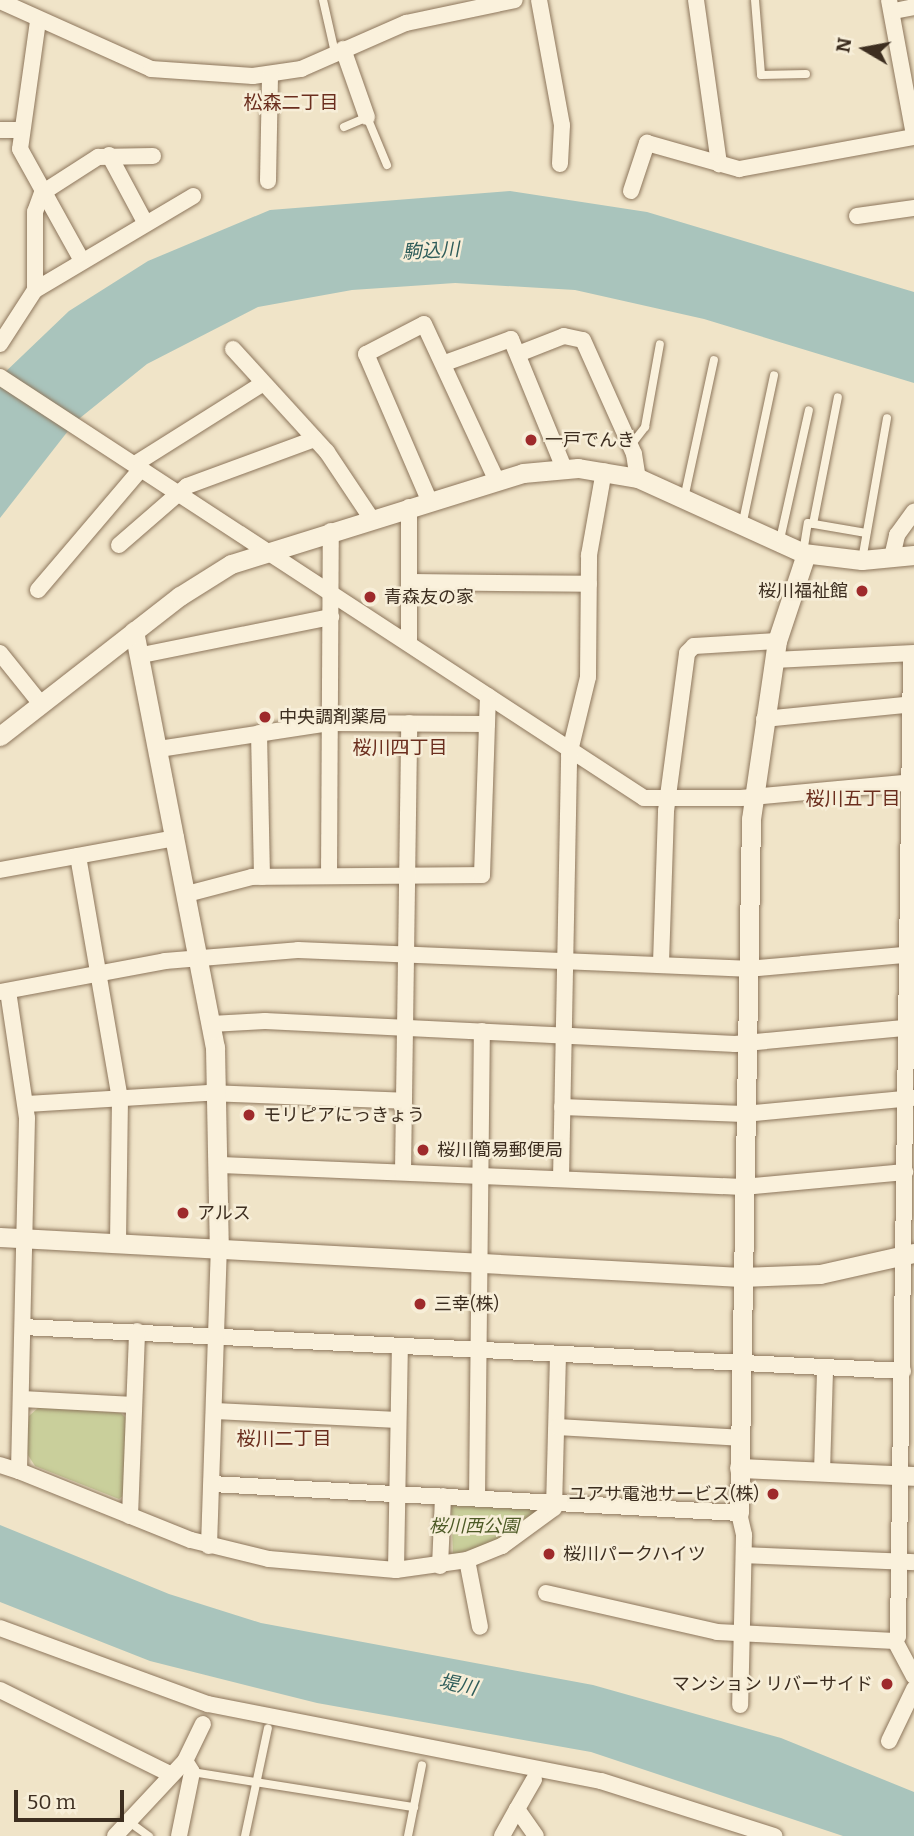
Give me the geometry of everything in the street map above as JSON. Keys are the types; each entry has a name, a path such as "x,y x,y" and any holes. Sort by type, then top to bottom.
{"street":[{"path":"0,1 38,21 151,69 270,75 407,23 515,0"},
{"path":"539,0 563,137 560,164"},
{"path":"696,0 719,164"},
{"path":"631,191 647,143 745,169 914,136 892,5 914,7"},
{"path":"38,21 19,130 21,156 82,261"},
{"path":"339,51 368,117"},
{"path":"268,181 270,75"},
{"path":"0,130 19,130"},
{"path":"109,155 145,222"},
{"path":"35,290 35,212 42,193 91,159 109,155 153,156"},
{"path":"0,344 35,290 145,222 193,196"},
{"path":"857,216 914,208"},
{"path":"429,500 366,354 424,324 445,363 496,479"},
{"path":"518,354 564,336 583,340 631,445 638,478"},
{"path":"445,363 507,338 518,354 564,468"},
{"path":"233,349 262,384 315,439 371,518"},
{"path":"0,377 644,797 753,798 912,782"},
{"path":"38,590 138,466 262,384"},
{"path":"119,545 177,493 315,439"},
{"path":"0,736 134,631 209,577 265,550 496,479 564,468 604,471 638,478 685,494 741,529 778,547 804,554 862,560 914,555"},
{"path":"561,1179 563,961 570,748 588,677 589,584 604,471"},
{"path":"409,507 410,643"},
{"path":"892,558 897,535 914,512"},
{"path":"329,876 331,531"},
{"path":"740,1705 744,1555 739,1513 741,1277 753,798 775,651 804,554"},
{"path":"411,582 589,584"},
{"path":"142,655 331,617"},
{"path":"134,631 142,655 199,956 220,1093 217,1335 209,1546"},
{"path":"661,964 667,799 690,648 912,653 911,1028 905,1172 910,1254 903,1371 908,1476 907,1562 895,1641 912,1666"},
{"path":"0,653 41,704"},
{"path":"187,894 262,877 407,878 484,872 488,696"},
{"path":"764,719 913,704"},
{"path":"159,749 328,723 487,724"},
{"path":"403,1172 410,723"},
{"path":"259,733 262,877"},
{"path":"0,870 176,838"},
{"path":"78,856 120,1099 118,1244"},
{"path":"19,1471 27,1104 4,991 199,956 320,949 747,969 911,955"},
{"path":"211,1024 405,1027 746,1043 911,1028"},
{"path":"477,1498 482,1031"},
{"path":"27,1104 220,1093 404,1101"},
{"path":"562,1107 744,1114 910,1098"},
{"path":"220,1166 743,1187 905,1172"},
{"path":"0,1237 741,1277 820,1273 910,1254"},
{"path":"23,1326 903,1371"},
{"path":"130,1516 137,1331"},
{"path":"396,1570 400,1346"},
{"path":"0,1465 209,1546 288,1562 396,1570 440,1566 467,1560 534,1525 555,1503 558,1354"},
{"path":"822,1472 825,1368"},
{"path":"22,1399 134,1405"},
{"path":"215,1410 398,1420"},
{"path":"557,1427 740,1438"},
{"path":"739,1468 908,1476"},
{"path":"212,1484 739,1513"},
{"path":"440,1566 443,1496"},
{"path":"744,1555 907,1562"},
{"path":"467,1560 480,1627"},
{"path":"546,1593 742,1634 895,1641"},
{"path":"0,1628 208,1704 601,1781 774,1836"},
{"path":"889,1741 914,1689"},
{"path":"0,1690 167,1773"},
{"path":"179,1836 189,1766 204,1724"},
{"path":"115,1836 167,1773 189,1766"},
{"path":"502,1836 534,1779"},
{"path":"517,1809 536,1836"}],"lane":[{"path":"323,0 339,51"},
{"path":"755,0 761,75 806,74"},
{"path":"344,127 368,117 387,165"},
{"path":"631,445 645,426 660,344"},
{"path":"685,494 714,360"},
{"path":"741,529 774,374"},
{"path":"813,524 838,397"},
{"path":"778,547 808,410"},
{"path":"862,560 887,418"},
{"path":"804,554 808,523 866,533"},
{"path":"245,1836 268,1728"},
{"path":"408,1836 422,1765"},
{"path":"189,1766 256,1784 414,1807"},
{"path":"128,1821 149,1836"}],"green space":[{"path":"39,1407 121,1413 128,1420 124,1495 119,1499 35,1466 26,1452 29,1416"},
{"name":"桜川西公園","path":"451,1502 536,1507 538,1513 493,1543 453,1555"}],"water":[{"name":"駒込川","path":"510,191 647,212 914,292 914,383 704,319 575,290 455,283 352,290 258,307 147,364 75,422 0,518 0,377 69,311 148,261 270,210"},
{"name":"堤川","path":"0,1525 169,1594 261,1623 593,1685 781,1738 914,1792 914,1836 843,1836 591,1752 317,1703 150,1661 0,1602"}],"place":[{"name":"一戸でんき","path":"531,440"},
{"name":"桜川福祉館","path":"862,591"},
{"name":"青森友の家","path":"370,597"},
{"name":"中央調剤薬局","path":"265,717"},
{"name":"モリピアにっきょう","path":"249,1115"},
{"name":"桜川簡易郵便局","path":"423,1150"},
{"name":"アルス","path":"183,1213"},
{"name":"三幸(株)","path":"420,1304"},
{"name":"ユアサ電池サービス(株)","path":"773,1494"},
{"name":"桜川パークハイツ","path":"549,1554"},
{"name":"マンション リバーサイド","path":"887,1684"}],"district":[{"name":"松森二丁目","path":"291,103"},
{"name":"桜川四丁目","path":"400,748"},
{"name":"桜川五丁目","path":"853,799"},
{"name":"桜川二丁目","path":"284,1439"}]}
